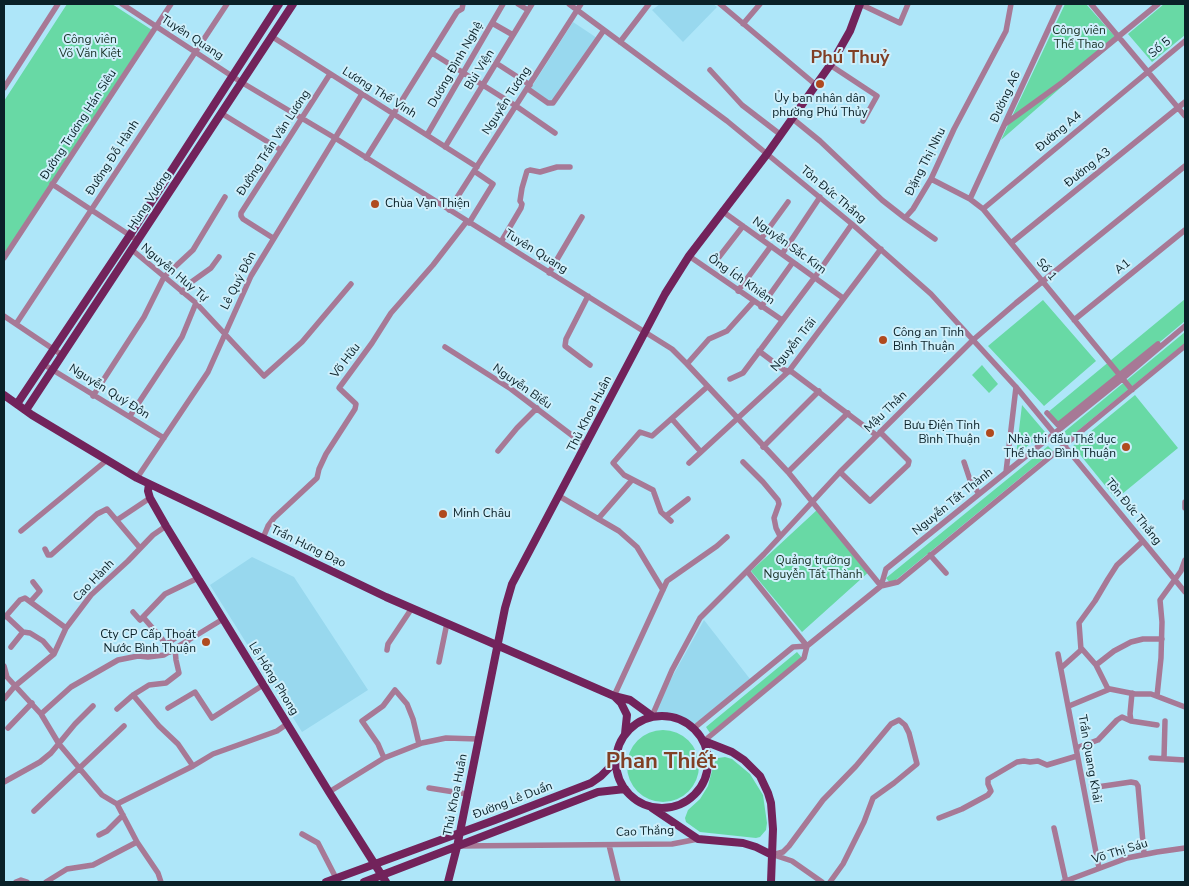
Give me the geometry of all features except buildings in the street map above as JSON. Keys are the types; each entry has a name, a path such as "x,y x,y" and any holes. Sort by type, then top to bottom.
{"main road":[{"name":"Hùng Vương","path":"17,404 130,235 280,4"},
{"name":"Hùng Vương","path":"26,410 293,4"},
{"name":"Thủ Khoa Huân","path":"448,882 460,833 505,608 512,584 586,446 644,332 689,256 793,119 850,31 860,4"},
{"name":"Trần Hưng Đạo","path":"4,395 107,460 149,484 412,608 614,696 630,700 652,716"},
{"name":"Lê Hồng Phong","path":"149,484 148,492 150,498 166,526 384,879"},
{"path":"614,696 621,703 627,715 625,734 617,751 616,761 619,779 625,790 639,802 698,838"},
{"path":"625,734 637,723 652,716 667,715 682,719 694,728 704,741 707,750 708,769 700,788 694,795 677,805 667,807 648,806"},
{"path":"704,741 732,752 744,760 760,776 771,803 773,829 771,882"},
{"name":"Đường Lê Duẩn","path":"326,882 591,783 616,761"},
{"name":"Đường Lê Duẩn","path":"364,882 384,879 457,846 598,792 625,790"},
{"name":"Cao Thắng","path":"698,838 743,843 772,854"}],"street":[{"path":"4,88 58,4"},
{"name":"Tuyên Quang","path":"122,4 233,77 335,138 666,345 687,364 788,472 880,586"},
{"name":"Đường Trương Hán Siêu","path":"4,258 171,4"},
{"name":"Đường Đỗ Hành","path":"16,324 227,4"},
{"path":"366,158 457,12 462,9 463,4"},
{"name":"Dương Đình Nghệ","path":"427,135 503,4"},
{"path":"518,4 528,10"},
{"name":"Bùi Viện","path":"445,147 532,4"},
{"name":"Tôn Đức Thắng","path":"570,4 720,116 820,197 931,294 1016,387 1185,592"},
{"name":"Nguyễn Tương","path":"449,210 581,4"},
{"path":"620,42 649,4"},
{"path":"720,4 816,85"},
{"path":"743,24 760,4"},
{"path":"860,4 900,23 908,4"},
{"name":"Đặng Thị Nhu","path":"906,218 931,179 954,129 1006,31 1011,4"},
{"name":"Đường A6","path":"970,199 1060,4"},
{"path":"1091,4 1185,116"},
{"path":"1004,125 1063,82 1158,4"},
{"path":"492,23 513,35"},
{"path":"496,63 548,103 553,103 604,30"},
{"name":"Lương Thế Vinh","path":"271,36 427,135 476,169 493,184 468,222"},
{"name":"Số 5","path":"1147,71 1185,41"},
{"path":"432,53 555,133"},
{"path":"830,64 877,96 863,121"},
{"path":"710,70 742,105 781,135"},
{"name":"Đường A4","path":"982,209 1147,71"},
{"name":"Đường Trần Văn Lương","path":"273,238 241,216 330,74"},
{"name":"Lê Quý Đôn","path":"137,478 208,372 242,293 273,238 362,94"},
{"name":"Đường A3","path":"1011,243 1185,102"},
{"path":"221,113 281,150"},
{"path":"793,119 820,141 882,200 935,238"},
{"name":"Mậu Thân","path":"652,716 672,670 700,618 747,571 812,500 973,340 1185,166"},
{"path":"501,242 521,208 522,188 527,171 540,172 558,167 570,167"},
{"name":"Số 1","path":"931,179 970,199 982,209 1132,390"},
{"path":"52,184 137,240"},
{"path":"93,396 144,316 164,277 193,250 225,197"},
{"path":"782,254 820,197"},
{"path":"761,239 788,202"},
{"name":"Nguyễn Sắc Kim","path":"722,211 844,298"},
{"path":"549,273 582,217"},
{"name":"Võ Hữu","path":"264,538 268,526 274,518 317,478 318,469 326,454 355,409 356,404 339,388 391,313 468,222"},
{"path":"730,379 743,373 852,224"},
{"path":"719,258 743,226"},
{"name":"A1","path":"1074,320 1185,230"},
{"path":"738,291 771,246"},
{"name":"Nguyễn Trãi","path":"689,463 789,371 881,249"},
{"name":"Nguyễn Huy Tự","path":"131,250 196,304 225,332 264,376 302,342 352,284"},
{"name":"Ông Ích Khiêm","path":"689,256 753,302 782,320"},
{"path":"182,292 190,283 211,268 220,257"},
{"path":"761,307 793,262"},
{"path":"588,296 566,339 565,346 590,365"},
{"path":"687,364 709,339 727,331 753,302"},
{"path":"130,416 182,337 196,304"},
{"path":"4,316 62,354"},
{"path":"1047,413 1058,425 1121,377 1185,322"},
{"name":"Nguyễn Tất Thành","path":"880,586 886,569 1185,326"},
{"name":"Nguyễn Tất Thành","path":"694,728 793,647 807,646 880,586 898,582 1185,346"},
{"name":"Nguyễn Biểu","path":"445,347 511,389 586,446"},
{"path":"759,352 819,391 878,434 909,461 908,465 870,501 840,472"},
{"name":"Nguyễn Quý Đôn","path":"43,364 164,438"},
{"path":"688,499 668,519 661,512 653,490 624,475 613,463 640,432 652,436 707,387"},
{"path":"1006,472 1016,387"},
{"path":"763,447 819,391"},
{"path":"498,451 537,408"},
{"path":"788,472 848,413"},
{"path":"672,419 701,452"},
{"path":"21,531 107,460"},
{"path":"743,462 778,500 779,504 774,518 780,536"},
{"path":"964,462 970,480 979,494"},
{"path":"598,519 632,480"},
{"path":"559,496 619,531 637,547 663,590"},
{"path":"117,520 150,498"},
{"path":"1185,502 1185,508"},
{"path":"45,548 48,555 51,555 105,509 108,509 140,548"},
{"name":"Cao Hành","path":"4,699 15,686 54,654 66,628 91,595 153,534 166,526"},
{"path":"614,696 667,581 727,537"},
{"path":"1108,689 1096,665 1082,648 1078,628 1080,621 1114,569 1143,541"},
{"path":"930,554 946,573"},
{"path":"1157,696 1162,639 1160,600 1181,571 1185,560"},
{"path":"747,571 807,646"},
{"path":"133,612 140,620 144,618 165,594 198,578"},
{"path":"31,601 40,591 33,582"},
{"path":"54,654 43,641 23,632 5,614 23,598 31,601 47,616 66,628"},
{"path":"387,650 388,644 412,608"},
{"path":"116,710 133,695 149,685 166,683 180,673 172,650 165,645 144,618"},
{"path":"41,714 71,687 118,660 138,656 164,655 223,619"},
{"path":"439,662 447,623"},
{"path":"11,647 23,632"},
{"path":"165,645 183,634 188,641"},
{"path":"1096,665 1114,651 1131,642 1143,639 1162,639"},
{"name":"Nguyễn Tất Thành","path":"704,741 804,658 807,646"},
{"path":"1061,668 1082,648"},
{"name":"Trần Quang Khải","path":"1058,654 1099,868"},
{"path":"4,666 5,674 41,714 58,744 102,795 117,804 137,842 158,873 161,882"},
{"path":"168,708 195,692 212,718 264,685"},
{"path":"1069,706 1108,689 1157,696 1185,708"},
{"path":"384,758 378,744 362,721 383,706 395,690 406,704 413,719 419,744"},
{"path":"1131,721 1132,693"},
{"path":"133,695 159,726 178,744 193,766"},
{"path":"8,728 32,703"},
{"path":"4,782 40,762 93,706"},
{"path":"1076,748 1096,741 1120,718 1157,725"},
{"path":"772,854 783,852 789,846 823,800 856,766 891,724 899,720 905,725 909,733 917,764 873,798 864,822 843,864 830,882"},
{"path":"1164,758 1166,721"},
{"path":"117,804 213,754 277,731 287,724"},
{"path":"34,811 124,726"},
{"path":"329,792 384,758 419,744 446,738 478,739"},
{"path":"939,818 962,809 988,795 991,791 988,779 1017,762 1038,761 1046,765 1077,756"},
{"path":"1151,758 1185,760"},
{"path":"1097,787 1131,782 1138,786 1144,854"},
{"path":"429,788 467,794"},
{"path":"99,834 107,831 123,815"},
{"path":"1054,828 1065,882"},
{"path":"302,834 318,843 336,878"},
{"name":"Cao Thắng","path":"457,846 672,844 698,838"},
{"path":"46,882 67,869 94,866 137,842"},
{"path":"608,845 618,882"},
{"name":"Võ Thị Sáu","path":"1065,882 1077,879 1099,868 1144,854 1185,848"},
{"name":"Cao Thắng","path":"772,854 792,861 822,882"},
{"path":"16,882 21,880 26,882"}],"shaded area":[{"path":"660,4 713,4 717,7 683,42 652,10"},
{"path":"573,22 597,38 550,104 529,91"},
{"path":"252,557 294,577 368,690 302,732 210,585"},
{"path":"704,620 750,679 691,727 653,711"}],"green space":[{"name":"Công viên Võ Văn Kiệt","path":"67,4 112,4 152,30 4,255 4,101"},
{"name":"Công viên Thể Thao","path":"1065,4 1086,4 1118,40 1001,140"},
{"path":"1164,4 1185,4 1185,35 1152,62 1128,34"},
{"path":"1185,299 1185,321 1118,377 1058,425 1047,413"},
{"path":"1043,300 1096,361 1044,406 988,346"},
{"path":"1185,332 1185,343 1069,438 1064,432"},
{"path":"982,365 998,384 989,393 972,375"},
{"name":"Nhà thi đấu Thể dục Thể thao Bình Thuận","path":"1135,395 1178,448 1116,499 1073,446"},
{"path":"1022,405 1045,432 1016,455"},
{"path":"1048,446 1053,451 891,584 886,578"},
{"name":"Quảng trường Nguyễn Tất Thành","path":"818,509 871,570 802,632 751,571"},
{"path":"797,652 803,659 710,733 706,727"},
{"path":"663,730 683,736 693,746 699,766 693,786 683,796 663,802 643,796 633,786 627,766 633,746 643,736"},
{"path":"718,758 732,759 750,774 763,795 767,823 766,830 760,837 700,832 686,822 685,818 688,810 700,799 708,786 714,763"}],"place":[{"name":"Ủy ban nhân dân phường Phú Thủy","path":"820,84"},
{"name":"Chùa Vạn Thiện","path":"375,204"},
{"name":"Công an Tỉnh Bình Thuận","path":"883,340"},
{"name":"Bưu Điện Tỉnh Bình Thuận","path":"990,433"},
{"name":"Nhà thi đấu Thể dục Thể thao Bình Thuận","path":"1126,447"},
{"name":"Minh Châu","path":"443,514"},
{"name":"Cty CP Cấp Thoát Nước Bình Thuận","path":"206,642"}],"district":[{"name":"Phú Thuỷ","path":"850,59"},
{"name":"Phan Thiết","path":"661,763"}]}
